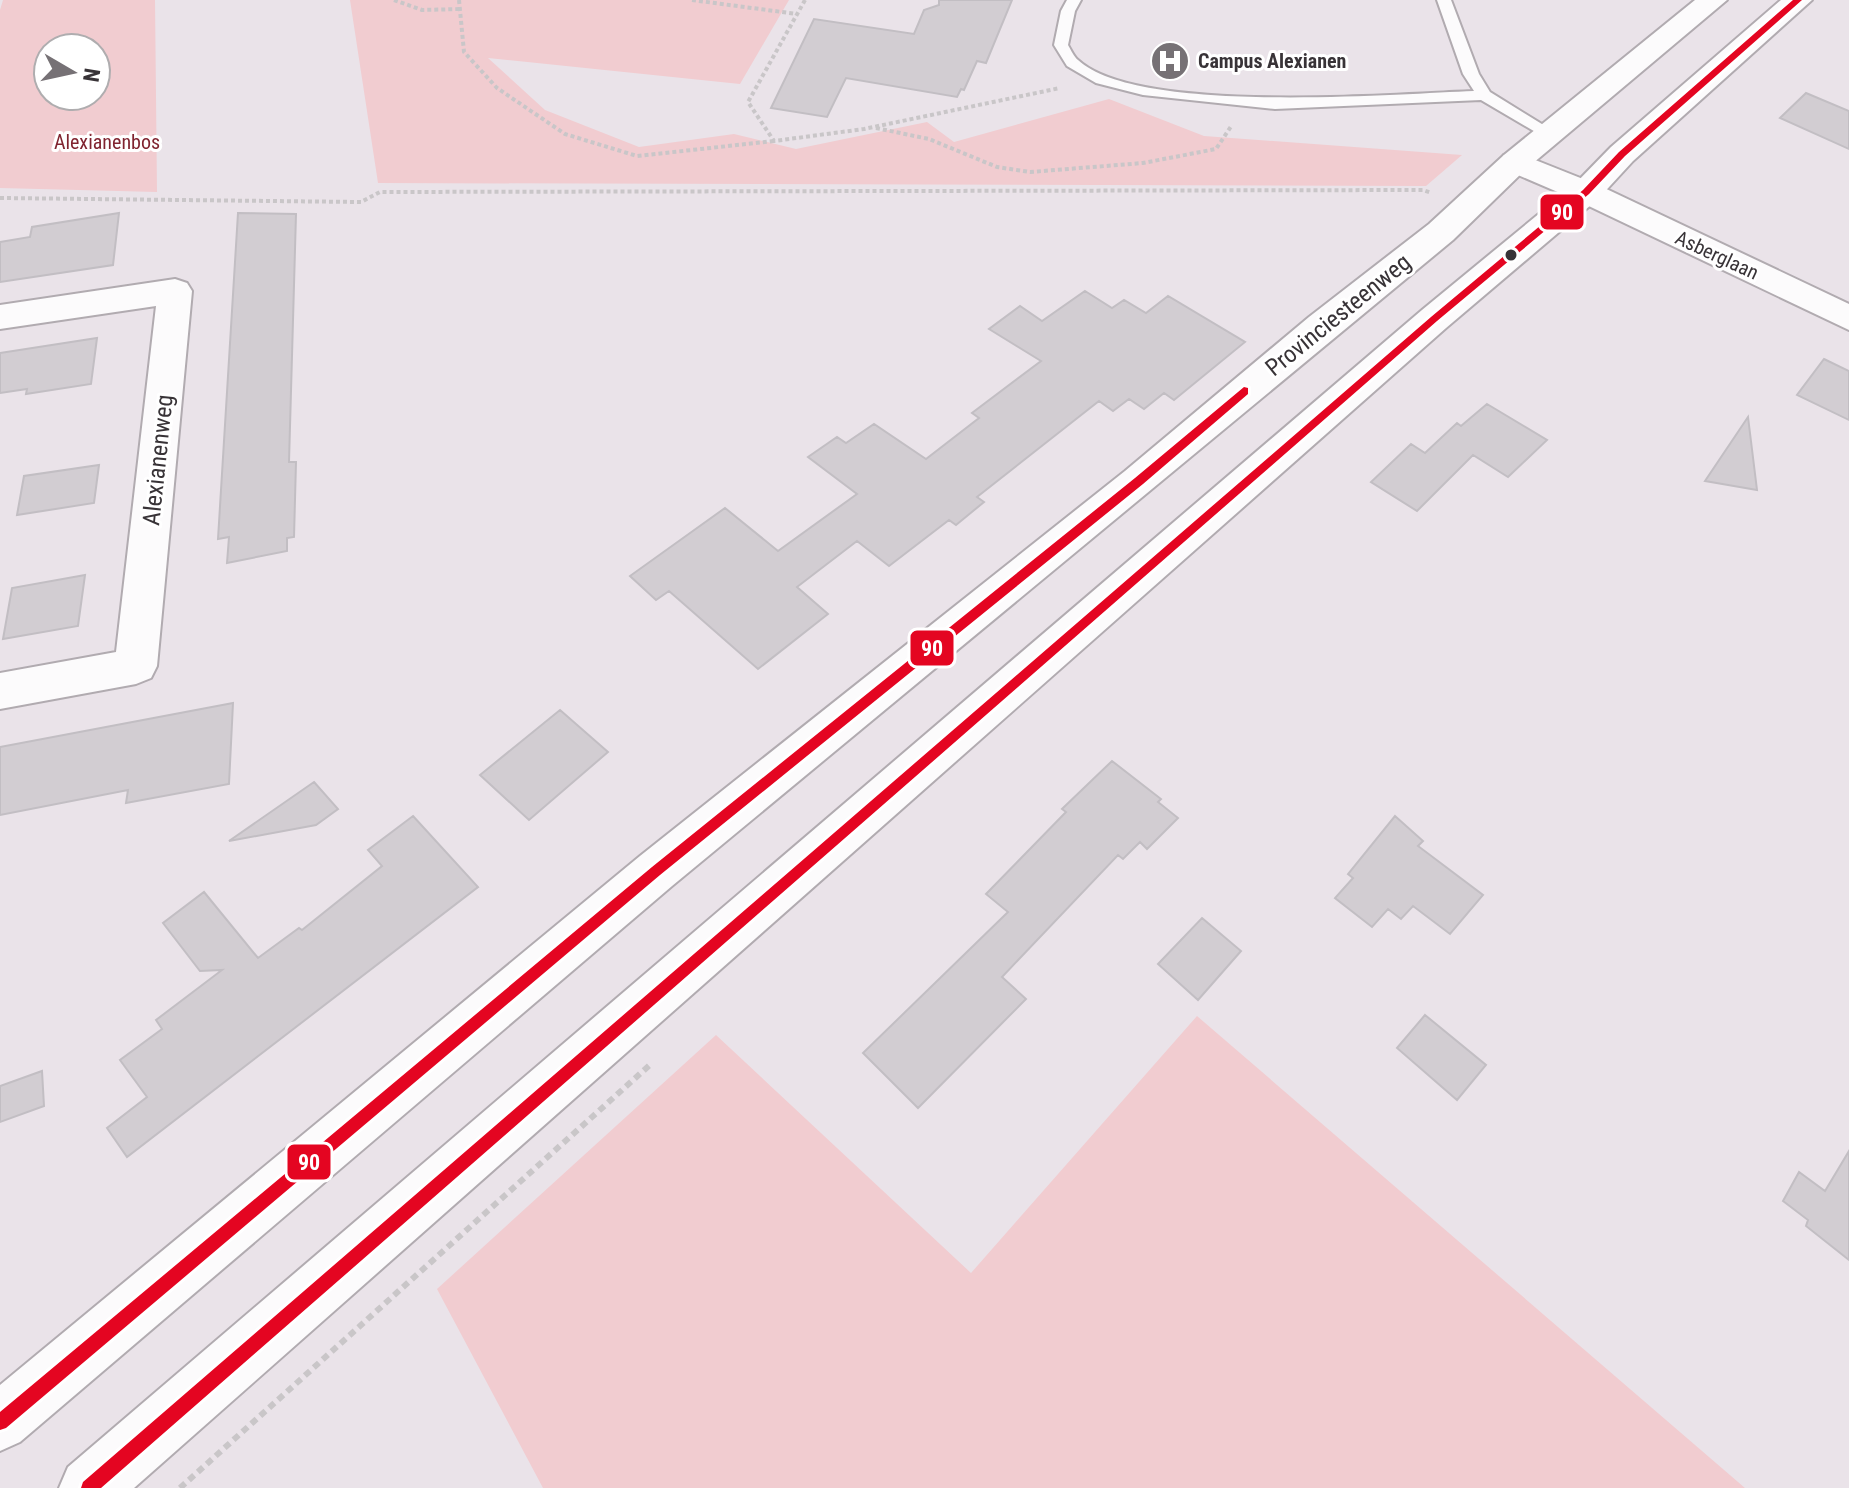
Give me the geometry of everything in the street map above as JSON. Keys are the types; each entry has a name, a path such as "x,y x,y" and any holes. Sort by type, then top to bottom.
{"main road":[{"name":"Provinciesteenweg","path":"0,1422 656,871 1139,481 1467,207 1515,162 1713,0"},
{"path":"89,1488 1398,351 1586,192 1622,154 1798,0"},
{"name":"Asberglaan","path":"1515,162 1586,192 1849,318"},
{"name":"Alexianenweg","path":"0,317 175,291 136,666 0,691"}],"lane":[{"path":"1074,0 1068,11 1061,45 1072,63 1101,80 1143,90 1275,104 1484,95"},
{"path":"1444,0 1471,74 1484,95 1550,134"}],"path":[{"path":"394,0 422,10 460,9"},
{"path":"459,0 464,52 497,88 565,134 637,156 873,128 1101,80"},
{"path":"692,0 797,14"},
{"path":"774,141 748,102 805,0"},
{"path":"873,128 929,139 997,167 1030,172 1060,170 1186,157 1216,149 1231,130 1234,101"},
{"path":"0,198 361,202 380,192 1423,190 1467,207"}],"green space":[{"name":"Alexianenbos","path":"3,0 155,0 157,192 0,188 0,10"},
{"path":"350,0 789,0 740,84 488,58 545,110 639,147 734,134 796,149 927,122 954,142 1109,99 1204,136 1462,155 1426,186 378,183"},
{"path":"1197,1016 1745,1488 543,1488 437,1289 716,1035 971,1273"}],"building":[{"path":"939,0 1012,0 986,63 977,61 964,90 961,89 957,97 846,78 827,117 771,108 814,19 914,34 924,10 939,5"},
{"path":"1806,93 1849,111 1849,149 1780,118"},
{"path":"119,213 113,265 0,282 0,242 30,237 32,227"},
{"path":"238,213 296,214 289,462 296,462 294,537 287,538 287,551 227,563 229,537 218,539"},
{"path":"1085,291 1112,308 1124,300 1146,313 1168,296 1245,342 1174,400 1164,393 1144,409 1129,399 1113,411 1099,401 977,497 984,502 956,525 949,520 889,566 857,541 797,587 828,614 758,669 669,591 656,600 630,576 725,508 778,551 857,494 808,457 837,437 846,443 874,424 926,459 979,418 972,413 1041,361 989,329 1020,306 1042,321"},
{"path":"97,338 91,384 26,394 27,389 0,393 0,353"},
{"path":"1824,359 1849,371 1849,420 1797,395"},
{"path":"1487,404 1547,440 1508,477 1473,455 1417,511 1371,482 1411,444 1425,453 1457,423 1461,426"},
{"path":"1748,417 1757,490 1705,481"},
{"path":"99,465 94,503 17,515 24,476"},
{"path":"85,575 78,626 3,639 12,588"},
{"path":"233,703 229,784 126,803 128,790 0,815 0,747"},
{"path":"560,710 608,752 529,820 480,775"},
{"path":"1112,761 1161,799 1158,802 1178,818 1147,849 1140,842 1123,859 1118,855 1002,977 1026,999 918,1108 863,1053 1008,912 986,894 1066,812 1062,809"},
{"path":"314,782 338,809 316,825 229,841"},
{"path":"413,816 478,887 127,1157 107,1128 147,1097 120,1060 162,1029 156,1020 222,970 200,971 163,923 204,892 258,958 299,928 302,930 382,866 368,850"},
{"path":"1395,816 1423,841 1418,846 1483,895 1450,934 1413,906 1401,919 1388,909 1372,927 1335,898 1353,878 1348,874"},
{"path":"1202,918 1241,951 1198,1000 1158,964"},
{"path":"1425,1015 1486,1065 1457,1100 1397,1048"},
{"path":"42,1071 44,1106 0,1122 0,1086"},
{"path":"1849,1151 1849,1260 1806,1226 1808,1220 1783,1201 1799,1172 1825,1191"}],"transit line":[{"name":"90","path":"89,1488 1434,319 1586,192 1622,154 1798,0"},
{"name":"90","path":"0,1422 656,871 1139,481 1244,391"}],"place":[{"name":"Campus Alexianen","path":"1170,61"}]}
